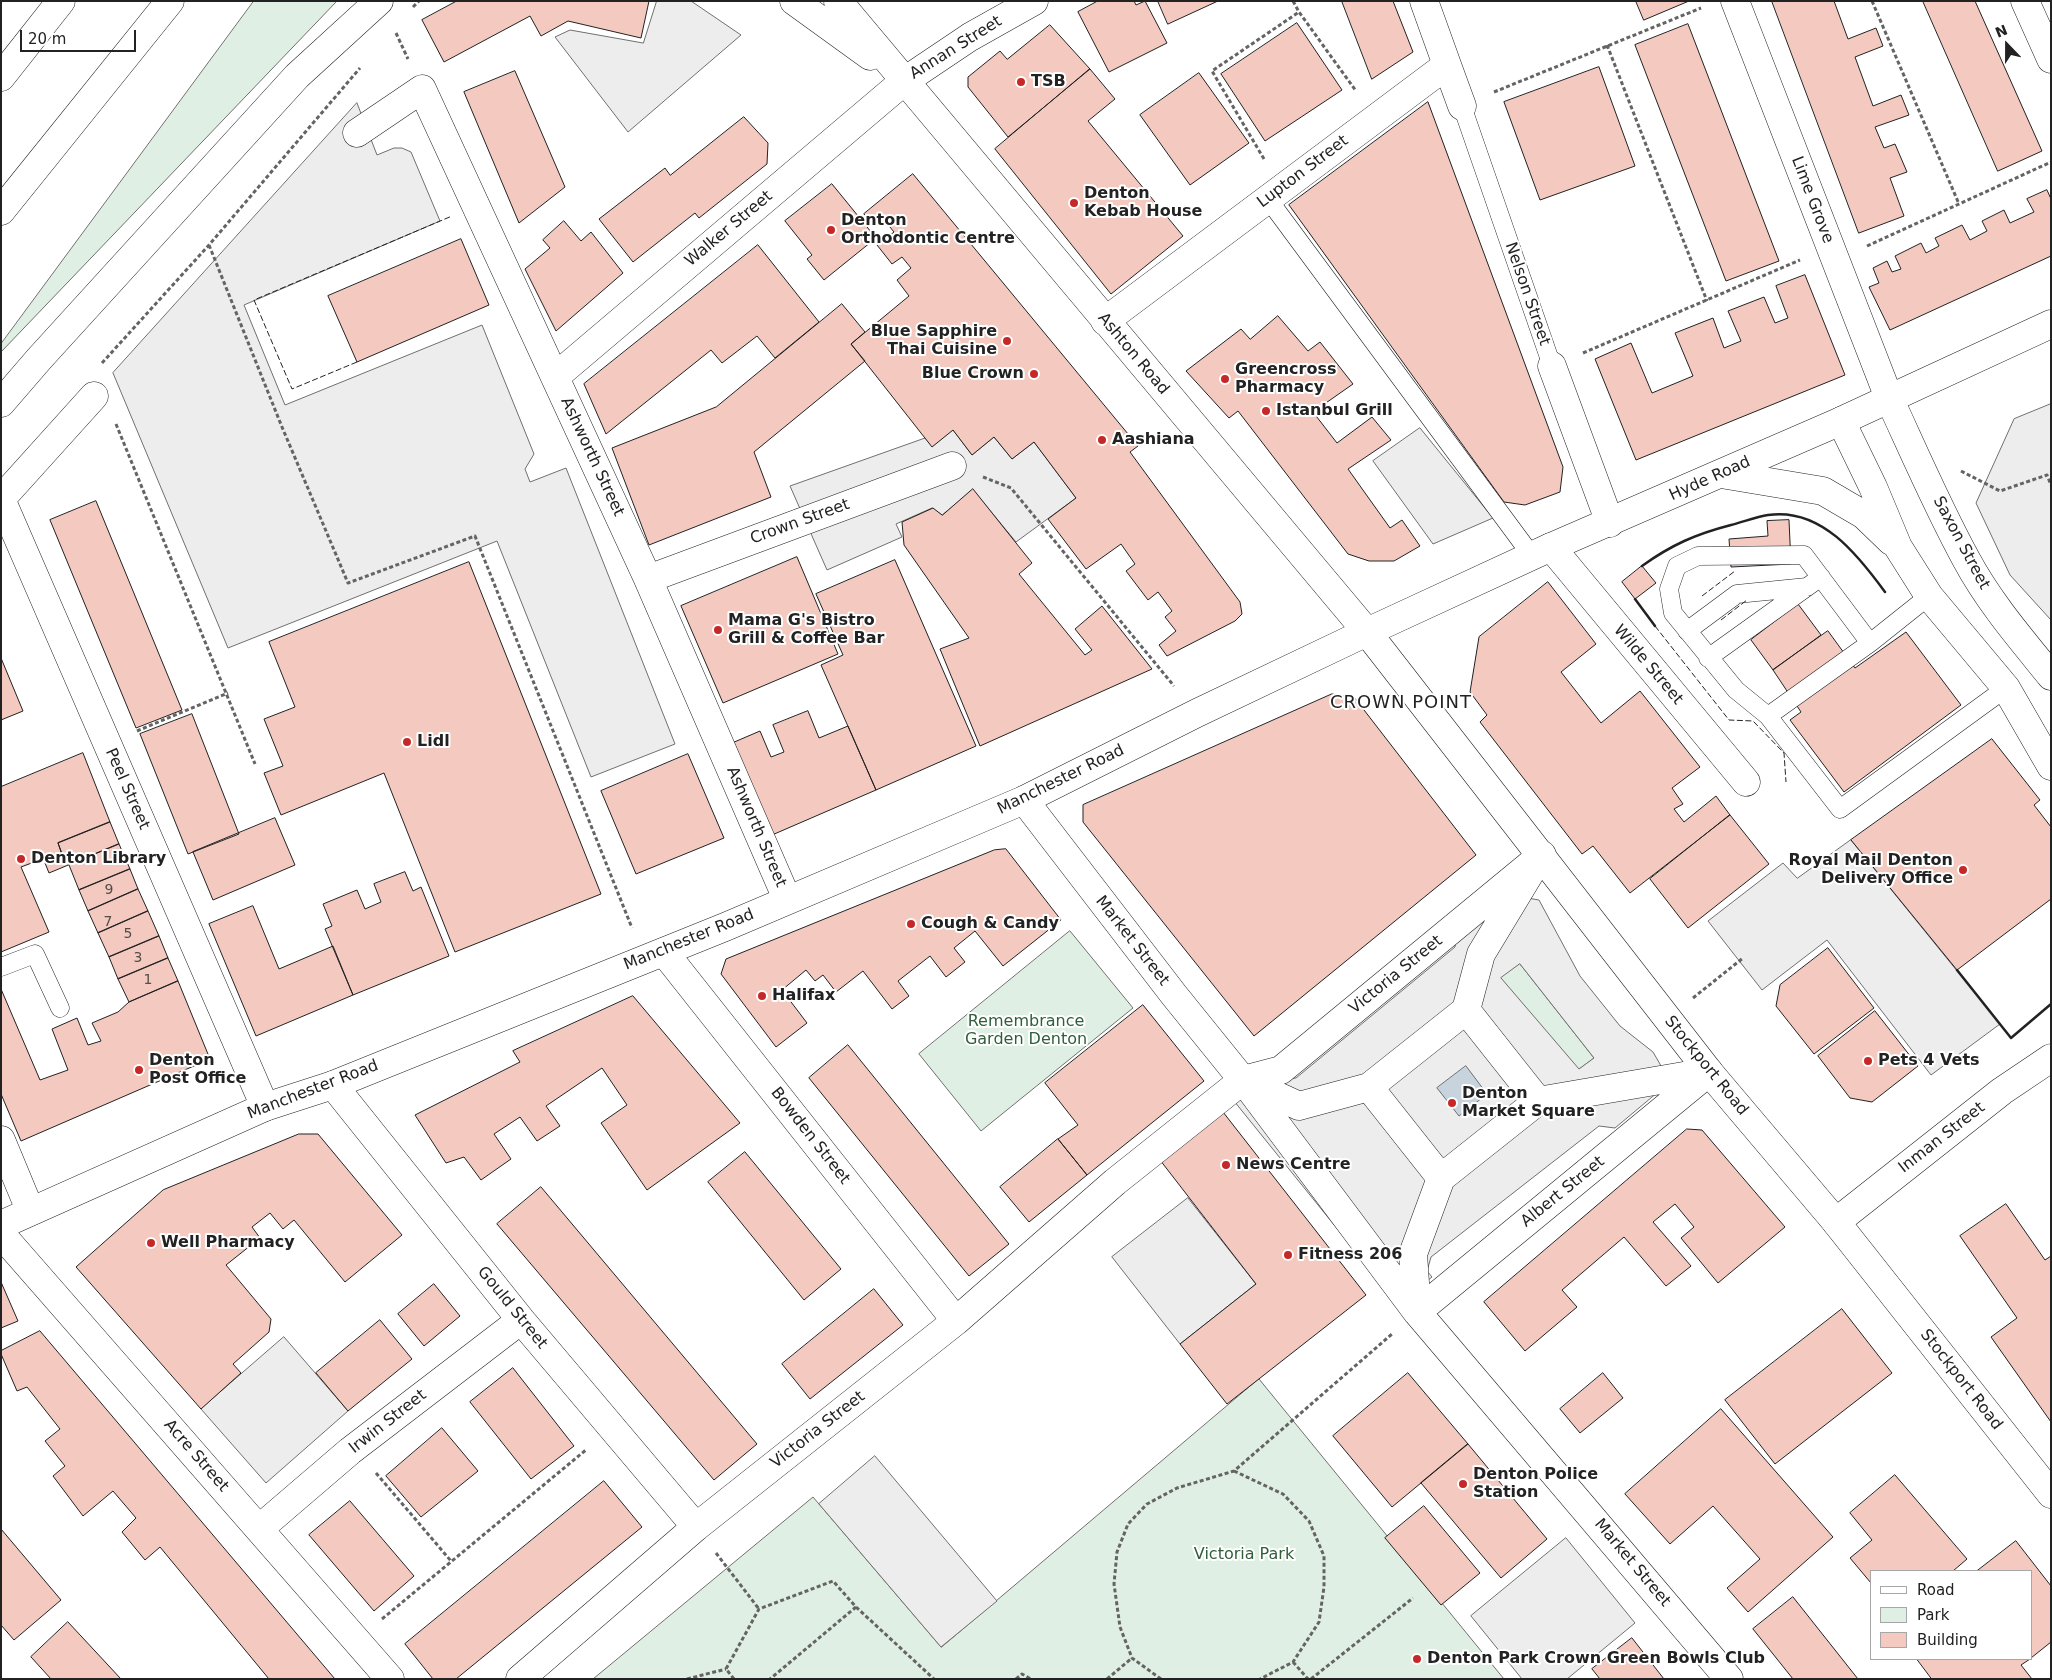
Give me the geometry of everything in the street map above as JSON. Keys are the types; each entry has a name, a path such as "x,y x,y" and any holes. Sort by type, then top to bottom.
{"main road":[{"path":"1,77 61,1"},
{"path":"1,211 170,1"},
{"path":"1,403 297,76 379,1"},
{"name":"Ashton Road","path":"794,1 902,79"},
{"name":"Ashton Road","path":"838,1 1367,632"},
{"name":"Annan Street","path":"902,79 970,37 1034,1"},
{"path":"1424,1 1447,65"},
{"path":"2025,1 2051,59"},
{"name":"Lime Grove","path":"1722,3 1833,254 1889,398"},
{"name":"Nelson Street","path":"1447,65 1462,106"},
{"name":"Lupton Street","path":"1105,321 1447,65"},
{"name":"Walker Street","path":"556,377 902,79"},
{"name":"Ashworth Street","path":"357,133 422,89 648,579 787,899"},
{"name":"Hyde Road","path":"1367,632 1541,552 1841,421 2051,324"},
{"name":"Nelson Street","path":"1552,366 1610,523"},
{"name":"Peel Street","path":"94,396 1,499 265,1107"},
{"name":"Saxon Street","path":"1889,398 1966,560 2000,612 2051,676"},
{"path":"1841,421 1873,487 1898,547 1929,596 2006,688 2051,766"},
{"name":"Crown Street","path":"648,579 952,466"},
{"path":"1721,474 1823,491 1864,515 1898,547"},
{"name":"Wilde Street","path":"1541,552 1746,782"},
{"name":"Manchester Road","path":"1,1224 265,1107 333,1085 654,955 1024,800 1197,713 1367,632"},
{"name":"Stockport Road","path":"1367,632 1709,1072 1836,1222 2051,1494"},
{"name":"Market Street","path":"1024,800 1174,995 1243,1080 1417,1312 1729,1679"},
{"path":"1243,1080 1299,1106 1369,1087 1466,1010 1481,954 1542,855"},
{"name":"Victoria Street","path":"520,1679 696,1527 956,1321 1115,1182 1243,1080 1281,1070 1542,855"},
{"name":"Bowden Street","path":"654,955 956,1321"},
{"path":"1466,1010 1538,1101"},
{"name":"Inman Street","path":"1836,1222 2002,1091 2051,1058"},
{"path":"1417,1312 1413,1254 1441,1178 1538,1101 1709,1072"},
{"name":"Albert Street","path":"1417,1312 1709,1072"},
{"name":"Gould Street","path":"333,1085 520,1320 696,1527"},
{"path":"1369,1087 1441,1178"},
{"path":"1,1140 30,1210"},
{"name":"Acre Street","path":"1,1234 390,1679"},
{"name":"Irwin Street","path":"259,1529 355,1448 520,1320"}],"lane":[{"name":"Nelson Street","path":"1462,106 1552,366"},
{"path":"1275,193 1541,552"},
{"path":"1870,643 1814,582 1804,555 1698,556 1677,566 1669,589 1673,613 1736,690 1768,716 1840,809 2006,688"},
{"path":"1687,631 1737,594 1814,582"},
{"path":"1708,658 1814,582"},
{"path":"1768,716 1870,643 1929,596"},
{"path":"1,967 35,954 60,1008"}],"path":[{"path":"412,8 419,1"},
{"path":"1293,1 1298,12 1376,118"},
{"path":"1872,1 1958,204"},
{"path":"1462,106 1607,45 1722,3"},
{"path":"1275,193 1212,71 1298,12"},
{"path":"1607,45 1707,301"},
{"path":"100,364 209,245 362,66"},
{"path":"1552,366 1707,301 1833,254 1958,204 2051,162"},
{"path":"209,245 282,428 348,584 475,536 654,955"},
{"path":"113,417 228,693 255,764"},
{"path":"952,466 1011,488 1197,713"},
{"path":"1960,470 2000,491 2047,475 2051,485"},
{"path":"107,744 228,693"},
{"path":"1668,1019 1743,958"},
{"path":"1161,1679 1132,1658 1120,1627 1114,1584 1117,1552 1128,1524 1147,1504 1176,1488 1234,1471 1417,1312"},
{"path":"356,1640 612,1428"},
{"path":"355,1448 451,1561"},
{"path":"1234,1471 1283,1494 1309,1520 1324,1556 1324,1587 1319,1622 1293,1662 1260,1679"},
{"path":"696,1527 759,1609"},
{"path":"686,1679 726,1669 759,1609 833,1581 856,1607 934,1679"},
{"path":"1293,1662 1310,1679 1412,1598"},
{"path":"770,1679 856,1607"},
{"path":"1107,1679 1132,1658"},
{"path":"726,1669 734,1679"},
{"path":"1016,1679 1022,1674 1031,1679"}],"green space":[{"path":"254,1 337,1 1,352 1,344"},
{"name":"Remembrance Garden Denton","path":"1070,931 1133,1008 981,1131 919,1054"},
{"path":"1520,964 1594,1058 1574,1073 1500,978"},
{"name":"Victoria Park","path":"1259,1379 1504,1679 593,1679 813,1497 941,1647"}],"shaded area":[{"path":"657,1 691,1 741,35 628,132 555,37 570,30 643,43"},
{"path":"357,103 377,155 394,148 402,148 411,152 440,221 244,305 285,405 482,325 534,454 525,469 530,482 566,468 675,744 591,777 497,541 228,648 113,373"},
{"path":"2051,404 2051,620 2010,575 1976,503 2014,419"},
{"path":"1420,428 1493,518 1433,544 1373,461"},
{"path":"953,430 972,455 994,437 1012,459 1034,442 1076,498 1016,542 973,490 942,515 932,508 896,524 902,537 827,570 790,486 925,438 932,446"},
{"path":"1851,840 2000,1024 1931,1075 1827,940 1762,990 1708,921 1783,863 1797,878"},
{"path":"1516,896 1539,900 1580,976 1620,1026 1653,1052 1664,1071 1658,1092 1615,1128 1599,1126 1431,1257 1427,1271 1432,1277 1398,1304 1234,1101 1260,1082 1296,1078 1455,947 1457,933","holes":["1520,964 1594,1058 1579,1069 1501,978"]},
{"path":"1466,1066 1487,1094 1459,1116 1437,1088"},
{"path":"1188,1198 1256,1284 1180,1344 1112,1257"},
{"path":"284,1337 348,1411 266,1483 201,1409"},
{"path":"875,1456 997,1601 941,1647 819,1504"},
{"path":"1566,1538 1635,1623 1567,1679 1522,1679 1471,1616"}],"building":[{"path":"457,1 649,1 641,38 568,21 541,36 530,16 444,62 422,20"},
{"path":"1098,1 1134,1 1136,5 1145,1 1167,43 1109,72 1078,12"},
{"path":"1158,1 1218,1 1168,24"},
{"path":"1342,1 1393,1 1413,52 1372,79"},
{"path":"1636,1 1689,1 1644,20"},
{"path":"1772,1 1834,1 1848,39 1876,28 1883,46 1855,57 1873,106 1901,95 1909,115 1875,127 1884,148 1895,144 1907,172 1890,178 1904,216 1859,233"},
{"path":"1923,1 1975,1 2042,151 1998,171"},
{"path":"1297,23 1342,90 1265,141 1221,74"},
{"path":"1688,24 1779,261 1726,281 1635,45"},
{"name":"TSB","path":"1050,25 1090,69 1008,137 968,87 968,77 1000,51 1007,59"},
{"path":"1599,67 1635,166 1540,200 1504,102"},
{"path":"1090,69 1115,99 1088,121 1183,236 1111,294 995,149"},
{"path":"515,71 565,187 519,223 464,92"},
{"path":"1199,73 1249,143 1190,185 1140,115"},
{"path":"1428,102 1563,467 1560,492 1525,505 1504,502 1289,205"},
{"path":"744,117 768,143 767,164 699,218 695,213 633,262 599,219 665,168 670,175"},
{"path":"913,174 1138,446 1130,452 1240,602 1242,614 1235,621 1167,656 1159,645 1176,631 1165,617 1172,611 1158,592 1148,600 1126,571 1135,564 1121,544 1086,569 1048,519 1076,498 1034,442 1012,459 994,437 972,455 953,430 932,447 851,344 909,296 897,280 911,268 902,257 892,264 877,245 894,232 881,216 872,223 864,214"},
{"name":"Denton Orthodontic Centre","path":"832,184 876,238 824,280 807,259 812,255 785,221"},
{"path":"2047,190 2051,199 2051,256 1890,330 1869,287 1879,283 1873,268 1887,261 1892,272 1901,269 1895,256 1921,243 1926,253 1939,246 1935,238 1962,225 1970,240 1987,231 1982,221 2004,210 2010,223 2034,212 2027,199"},
{"path":"564,221 581,241 591,232 623,273 556,331 525,269 550,248 543,240"},
{"path":"461,239 489,305 357,362 328,296"},
{"path":"758,245 819,322 775,358 757,336 722,363 711,350 606,434 584,384"},
{"path":"1805,275 1845,375 1636,460 1595,359 1631,343 1652,393 1693,376 1675,333 1713,318 1724,348 1741,341 1728,311 1764,297 1775,323 1788,318 1776,286"},
{"path":"842,304 865,332 851,344 865,361 754,452 771,497 649,545 612,448 716,407"},
{"path":"1278,316 1308,351 1320,342 1353,384 1313,412 1337,443 1372,417 1391,440 1348,469 1390,528 1402,520 1420,546 1394,561 1369,561 1348,554 1238,411 1229,418 1186,371 1241,329 1250,339"},
{"path":"973,489 1032,563 1019,574 1085,655 1092,650 1075,629 1102,606 1152,669 980,746 940,649 969,638 904,545 902,522 933,508 942,515"},
{"path":"96,501 182,710 136,728 50,520"},
{"path":"1789,520 1791,564 1731,567 1729,539 1768,536 1767,521"},
{"path":"797,557 838,654 723,703 681,606"},
{"path":"895,560 976,746 876,790 821,665 843,655 816,594"},
{"name":"Lidl","path":"469,562 601,894 455,952 384,773 281,815 264,773 283,766 264,719 295,707 269,642"},
{"path":"1642,566 1656,583 1635,599 1622,582"},
{"path":"1548,582 1596,644 1561,672 1601,723 1640,691 1700,767 1672,788 1683,804 1674,809 1684,822 1716,796 1730,815 1630,893 1593,846 1582,854 1480,722 1487,715 1470,692 1479,637"},
{"path":"1798,604 1821,635 1773,670 1751,640"},
{"path":"1828,631 1855,668 1906,632 1961,705 1844,792 1790,720 1801,712 1773,670"},
{"path":"1,658 23,711 1,720"},
{"path":"1332,694 1354,697 1476,855 1254,1036 1083,822 1083,805"},
{"path":"808,711 819,738 848,726 876,790 772,835 732,743 760,731 771,757 784,752 773,725"},
{"path":"192,714 239,834 188,854 140,734"},
{"name":"Royal Mail Denton Delivery Office","path":"1992,739 2040,800 2034,805 2051,827 2051,899 1957,970 1851,840"},
{"name":"Denton Library","path":"83,753 110,822 58,843 61,852 21,867 49,932 1,952 1,787"},
{"path":"688,754 724,838 636,874 601,791"},
{"path":"1730,815 1769,864 1688,928 1650,879"},
{"path":"275,818 295,865 213,900 193,852"},
{"path":"110,822 119,844 49,873 45,863 63,856 58,843"},
{"path":"119,844 130,869 79,890 69,865"},
{"path":"1006,849 1061,920 1003,966 975,931 954,948 965,962 946,977 930,956 898,981 909,996 892,1009 863,971 836,992 823,975 815,981 806,970 782,990 807,1023 776,1047 721,974 726,959 994,850"},
{"path":"130,869 138,889 88,911 79,890"},
{"path":"405,872 413,891 421,887 449,956 353,995 325,929 332,926 323,904 357,890 365,909 381,902 374,884"},
{"path":"138,889 148,911 98,933 88,911"},
{"path":"253,906 279,969 333,946 353,995 256,1036 209,924"},
{"path":"148,911 159,936 109,957 98,933"},
{"path":"159,936 168,958 118,979 109,957"},
{"path":"1828,948 1874,1008 1814,1054 1776,1006 1780,985"},
{"path":"168,958 178,981 129,1002 118,979"},
{"path":"178,981 210,1059 21,1141 1,1094 1,989 40,1080 68,1070 52,1029 77,1018 88,1045 101,1041 92,1023 118,1012 129,1002"},
{"path":"633,996 740,1123 647,1190 601,1123 627,1105 602,1068 546,1106 560,1126 537,1141 520,1117 494,1134 511,1159 481,1180 464,1157 446,1163 415,1115 520,1062 513,1051"},
{"path":"1143,1005 1204,1081 1087,1175 1058,1139 1078,1125 1045,1083"},
{"name":"Pets 4 Vets","path":"1875,1011 1918,1066 1872,1102 1850,1098 1818,1056"},
{"path":"848,1045 1009,1244 969,1276 809,1078"},
{"path":"1223,1112 1366,1295 1227,1404 1180,1344 1256,1284 1160,1160"},
{"path":"1687,1129 1702,1130 1785,1227 1718,1283 1681,1238 1694,1227 1675,1204 1653,1222 1691,1266 1666,1286 1624,1237 1562,1290 1577,1307 1525,1351 1484,1302"},
{"path":"299,1134 318,1134 402,1235 345,1282 294,1220 283,1229 270,1213 252,1227 260,1238 226,1265 271,1319 269,1332 233,1364 241,1373 201,1409 76,1267 163,1190"},
{"path":"1058,1139 1087,1175 1029,1222 1000,1187"},
{"path":"745,1152 841,1269 804,1300 708,1182"},
{"path":"541,1187 757,1444 714,1480 497,1224"},
{"path":"2006,1204 2045,1260 2051,1256 2051,1422 1991,1337 2017,1318 1960,1236"},
{"path":"1,1282 18,1321 1,1328"},
{"path":"434,1284 460,1316 424,1346 398,1314"},
{"path":"874,1289 903,1325 810,1399 782,1364"},
{"path":"1842,1309 1892,1373 1775,1464 1725,1400"},
{"path":"380,1320 412,1359 348,1411 316,1373"},
{"path":"40,1331 335,1679 269,1679 160,1547 145,1560 122,1532 136,1518 113,1491 83,1516 53,1476 65,1466 45,1441 60,1429 27,1387 17,1391 1,1354 1,1351"},
{"path":"513,1368 574,1446 531,1479 470,1402"},
{"path":"1408,1373 1468,1444 1392,1507 1333,1436"},
{"path":"1603,1373 1623,1398 1580,1433 1560,1409"},
{"path":"1721,1409 1833,1537 1748,1612 1727,1588 1760,1559 1713,1506 1670,1544 1625,1494"},
{"path":"442,1428 478,1471 421,1517 386,1476"},
{"path":"1468,1444 1547,1539 1501,1578 1421,1483"},
{"path":"1895,1475 1967,1559 1954,1570 1870,1570 1870,1582 1850,1558 1872,1540 1850,1513"},
{"path":"604,1481 642,1527 456,1679 433,1679 405,1644"},
{"path":"350,1501 414,1576 374,1611 309,1535"},
{"path":"1424,1506 1480,1573 1441,1605 1385,1538"},
{"path":"1,1529 61,1600 14,1640 1,1625"},
{"path":"2016,1541 2051,1586 2051,1642 2032,1657 2032,1570 1978,1570"},
{"path":"1793,1597 1858,1679 1793,1679 1753,1629"},
{"path":"68,1622 121,1679 51,1679 31,1657"},
{"path":"1632,1638 1664,1679 1600,1679 1592,1669"},
{"path":"1918,1660 2028,1660 2021,1665 2032,1679 1932,1679"}],"fence":[{"path":"357,362 292,389 254,300 452,216"},
{"path":"1702,596 1735,571"},
{"path":"1721,620 1747,600"},
{"path":"1655,626 1729,720 1753,721 1784,753 1786,782"}],"wall":[{"path":"1642,566 1674,546 1706,532 1763,516 1787,514 1805,518 1821,526 1836,537 1863,563 1885,592"},
{"path":"1635,599 1655,626"},
{"path":"1957,970 2011,1038 2051,1004"}],"place":[{"name":"TSB","path":"1021,82"},
{"name":"Denton Kebab House","path":"1074,203"},
{"name":"Denton Orthodontic Centre","path":"831,230"},
{"name":"Blue Sapphire Thai Cuisine","path":"1007,341"},
{"name":"Blue Crown","path":"1034,374"},
{"name":"Greencross Pharmacy","path":"1225,379"},
{"name":"Istanbul Grill","path":"1266,411"},
{"name":"Aashiana","path":"1102,440"},
{"name":"Mama G's Bistro Grill & Coffee Bar","path":"718,630"},
{"name":"Lidl","path":"407,742"},
{"name":"Denton Library","path":"21,859"},
{"name":"Royal Mail Denton Delivery Office","path":"1963,870"},
{"name":"Cough & Candy","path":"911,924"},
{"name":"Halifax","path":"762,996"},
{"name":"Pets 4 Vets","path":"1868,1061"},
{"name":"Denton Post Office","path":"139,1070"},
{"name":"Denton Market Square","path":"1452,1103"},
{"name":"News Centre","path":"1226,1165"},
{"name":"Well Pharmacy","path":"151,1243"},
{"name":"Fitness 206","path":"1288,1255"},
{"name":"Denton Police Station","path":"1463,1484"},
{"name":"Denton Park Crown Green Bowls Club","path":"1417,1659"}],"district":[{"name":"CROWN POINT","path":"1401,703"}]}
